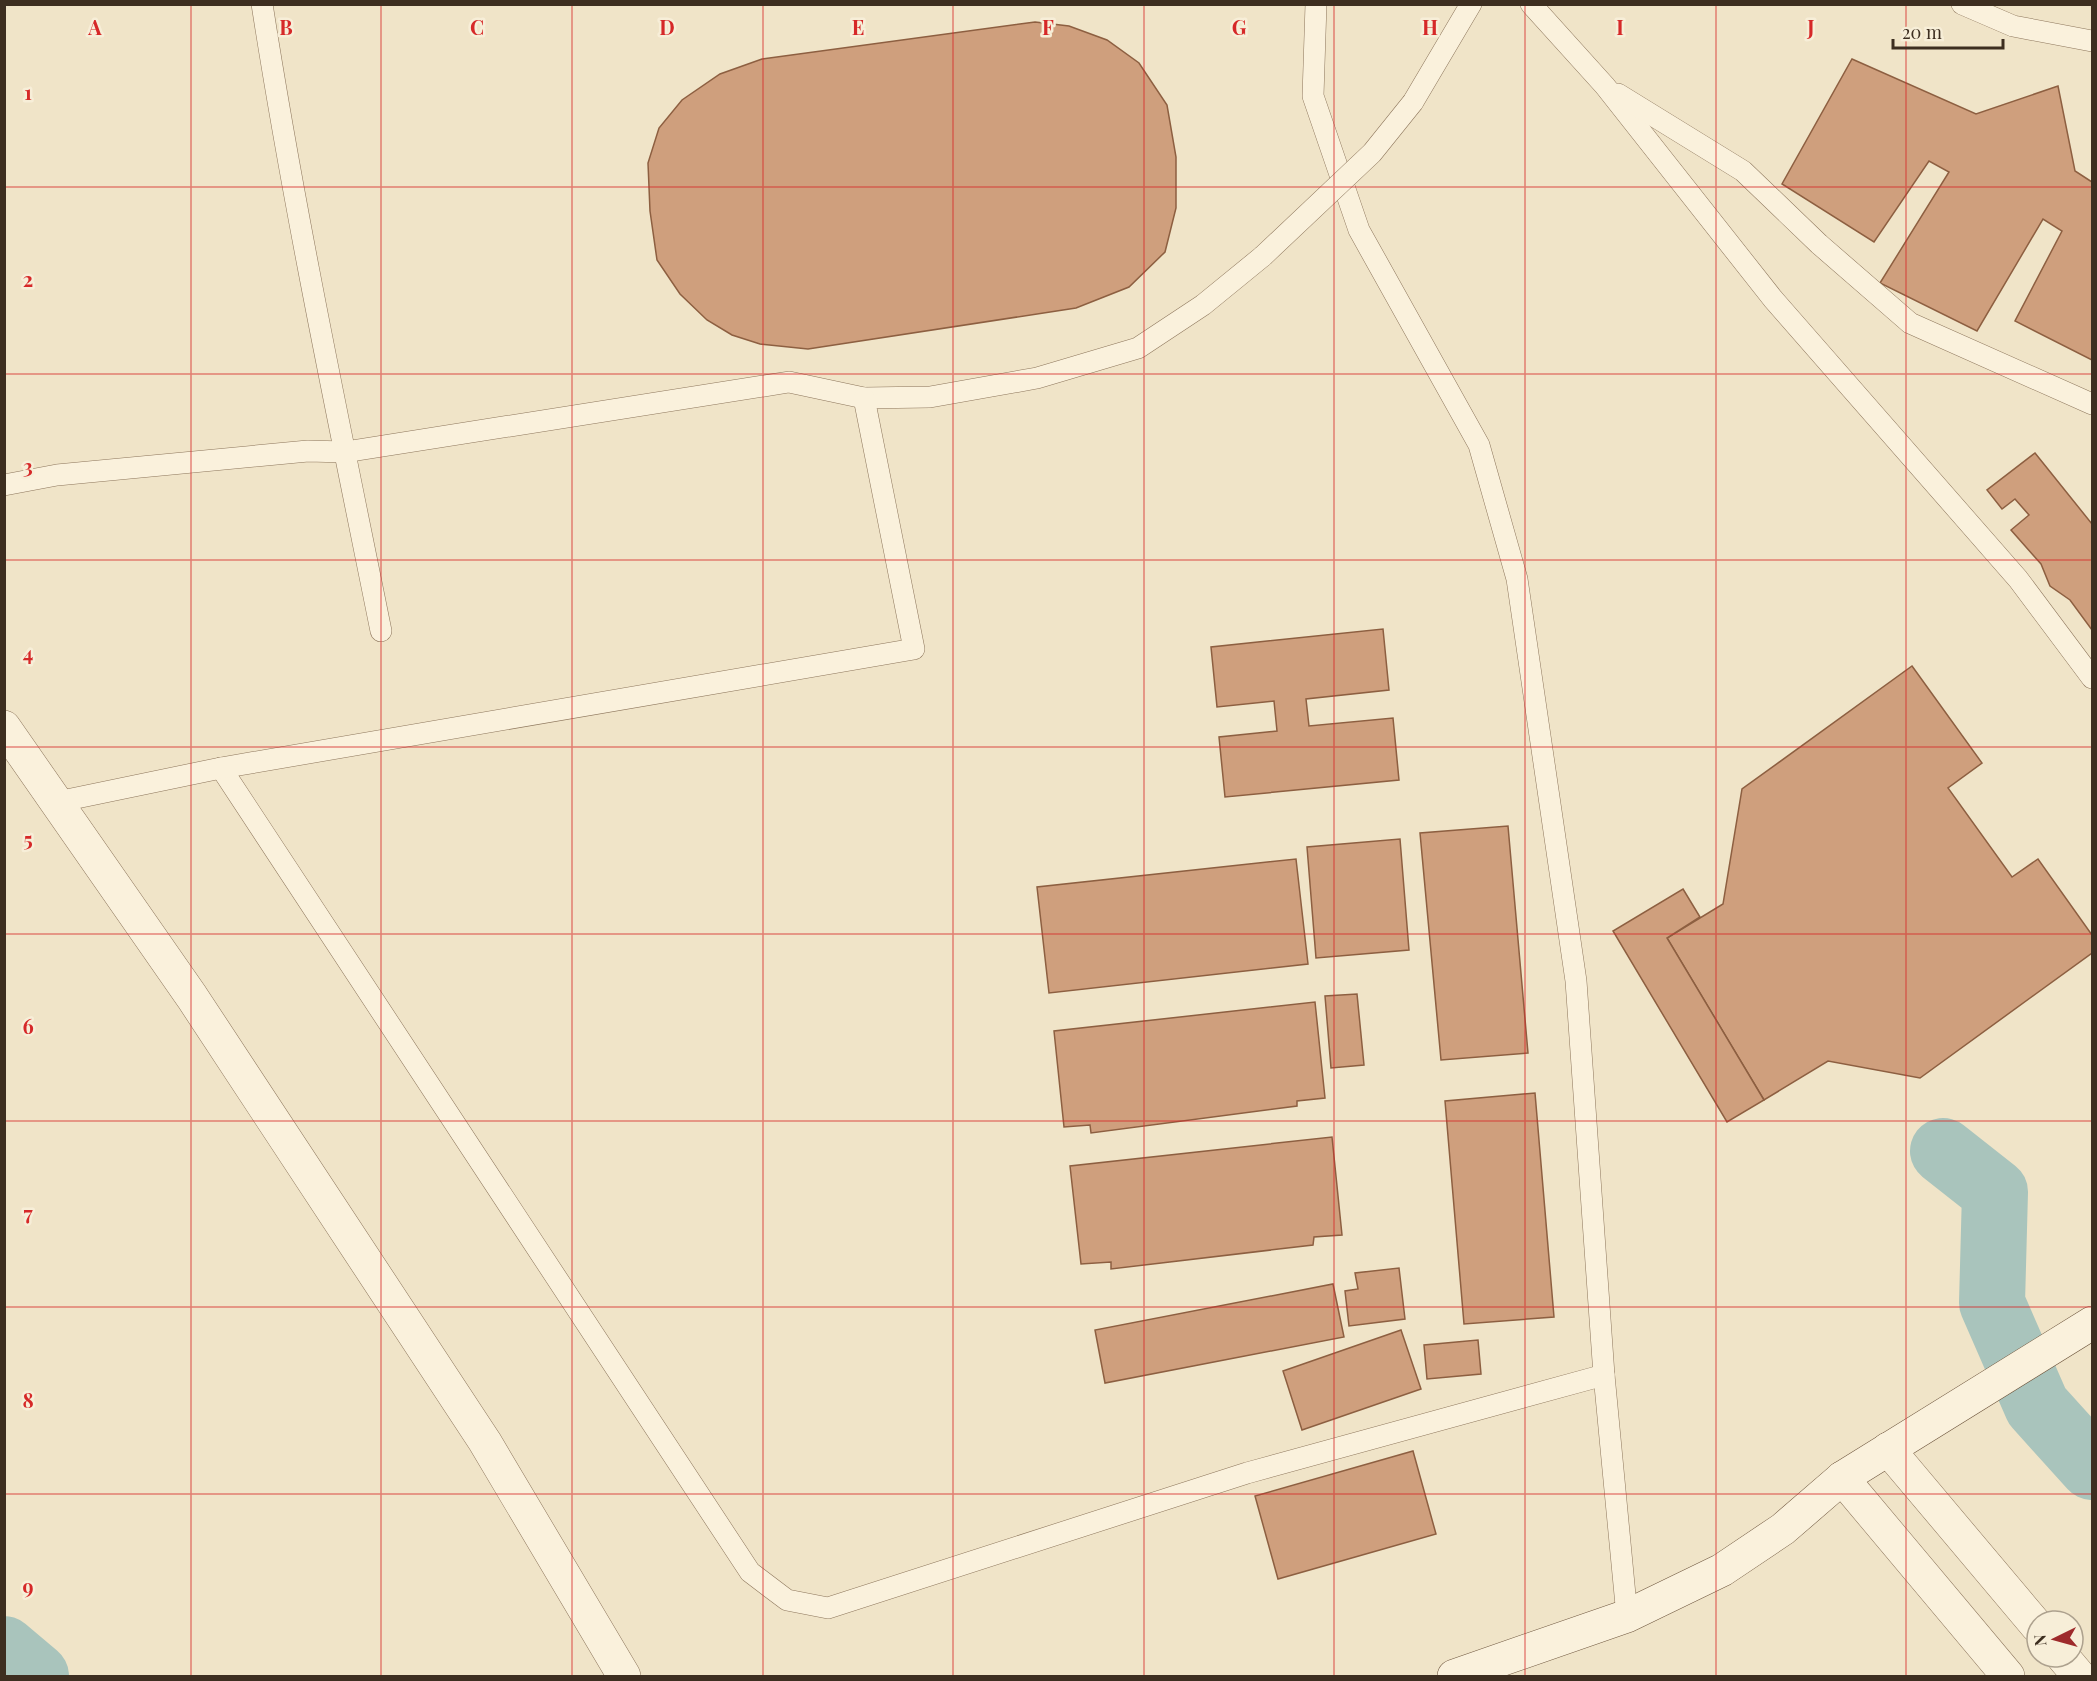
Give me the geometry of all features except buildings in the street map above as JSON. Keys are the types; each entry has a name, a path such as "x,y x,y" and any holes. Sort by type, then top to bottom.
{"street":[{"path":"4,726 192,997 485,1442 624,1677"},
{"path":"1454,1677 1627,1616 1722,1570 1783,1528 1842,1478 2092,1323"},
{"path":"1896,1444 2025,1611"},
{"path":"1842,1478 2008,1677"}],"lane":[{"path":"262,4 283,143 381,631"},
{"path":"1316,4 1313,96 1359,231 1479,445 1517,579 1576,981 1605,1375 1627,1616"},
{"path":"4,485 57,475 308,451 345,452 789,382 864,398 930,397 1016,382 1138,348 1203,305 1263,256 1372,153 1413,102 1471,4"},
{"path":"1531,4 1605,86 1773,299 2018,579 2092,678"},
{"path":"1962,4 2013,26 2092,41"},
{"path":"1605,86 1743,171 1818,244 1910,323 2092,405"},
{"path":"57,802 221,768 914,649 864,398"},
{"path":"221,768 750,1572 787,1600 828,1608 1246,1473 1605,1375"}],"waterway":[{"path":"1943,1151 1995,1192 1992,1303 2037,1406 2092,1467"},
{"path":"4,1649 36,1676"}]}
